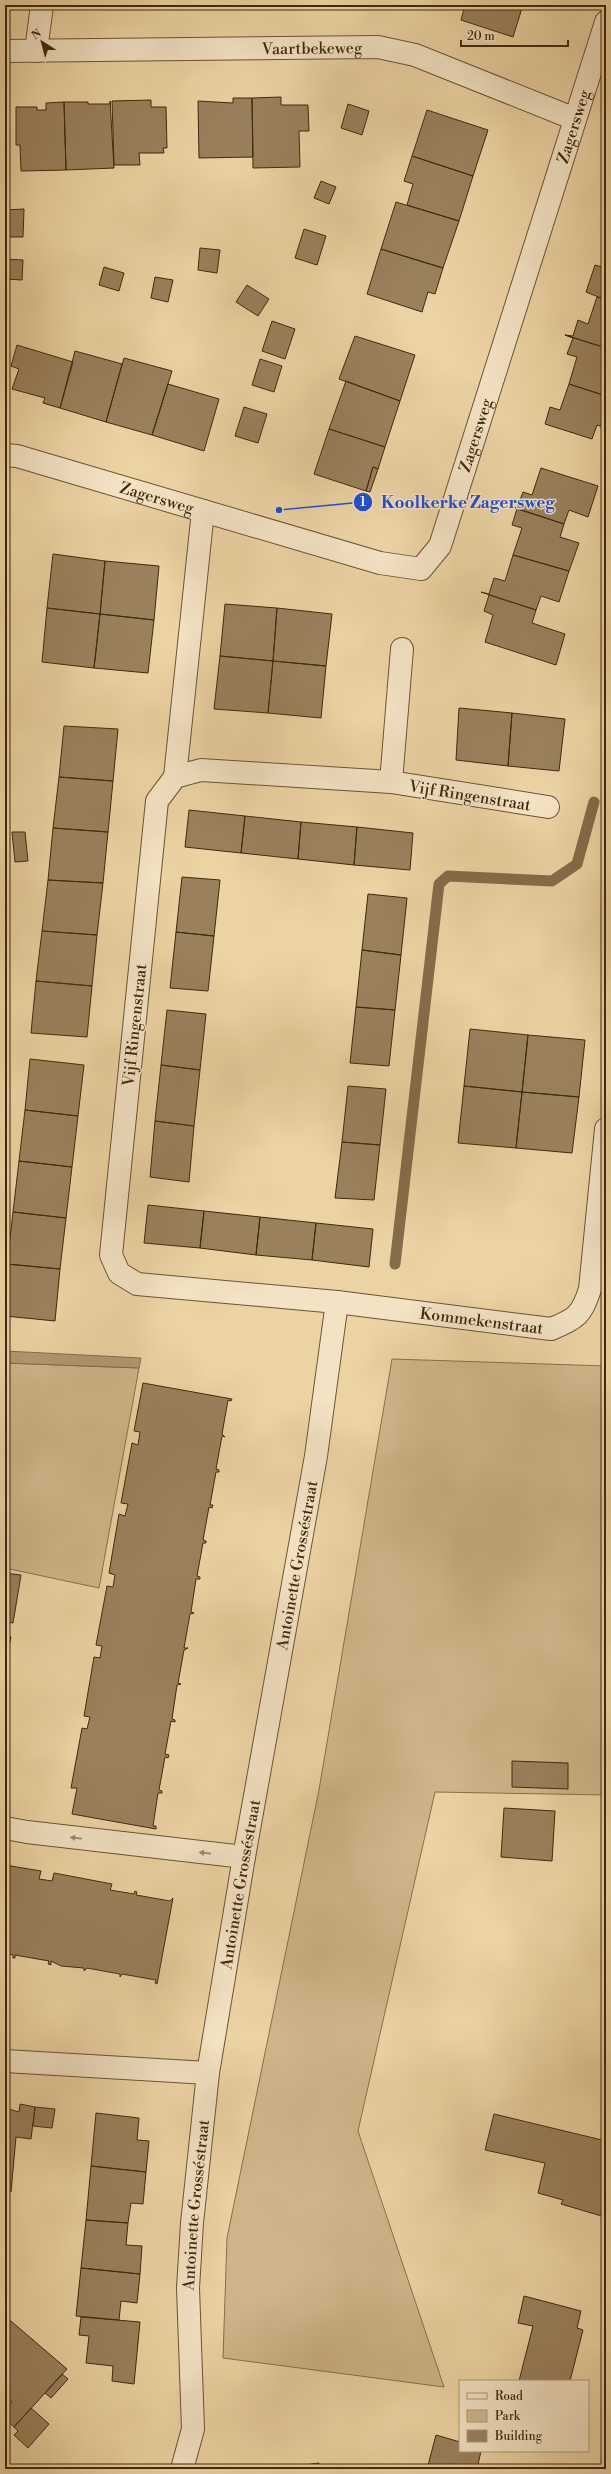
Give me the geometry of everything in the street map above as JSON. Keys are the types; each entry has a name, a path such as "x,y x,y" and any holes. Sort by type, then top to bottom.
{"street":[{"path":"36,51 42,5"},
{"name":"Zagersweg","path":"5,455 380,563 421,569 440,546 606,22"},
{"name":"Vaartbekeweg","path":"5,51 378,47 416,55 575,119"},
{"path":"175,777 203,511"},
{"name":"Vijf Ringenstraat","path":"391,782 402,649"},
{"name":"Vijf Ringenstraat","path":"337,1302 137,1284 119,1273 111,1255 157,801 175,777 201,770 391,782 548,807"},
{"name":"Kommekenstraat","path":"337,1302 551,1329 572,1321 584,1308 590,1289 606,1129"},
{"name":"Antoinette Grosséstraat","path":"182,2469 193,2429 188,2288 192,2223 208,2073 244,1857 316,1456 337,1302"},
{"path":"5,1828 27,1832 244,1857"},
{"path":"5,2061 208,2073"}],"green space":[{"path":"392,1359 606,1366 606,1795 435,1792 358,2131 444,2387 223,2358 227,2238 319,1790"},
{"path":"5,1363 139,1368 99,1588 5,1568"}],"shaded area":[{"path":"5,1351 141,1358 139,1368 5,1363"}],"building":[{"path":"465,5 528,5 527,10 522,8 513,37 461,20"},
{"path":"281,97 281,105 308,105 309,131 299,131 300,167 253,168 252,98"},
{"path":"233,98 252,98 253,157 199,158 198,101 233,103"},
{"path":"151,100 151,107 166,107 167,148 163,148 164,153 139,153 140,165 114,165 112,101"},
{"path":"110,101 114,168 66,170 64,102 110,104"},
{"path":"64,102 66,170 21,171 20,145 16,145 16,107 37,107 37,110 46,110 46,103"},
{"path":"348,104 369,111 362,135 341,128"},
{"path":"427,110 488,130 473,176 412,156"},
{"path":"412,156 473,176 459,221 407,205 413,184 404,181"},
{"path":"321,181 336,187 329,204 314,198"},
{"path":"396,202 459,221 443,268 381,249"},
{"path":"24,209 23,237 5,237 5,210"},
{"path":"304,229 326,236 317,265 295,258"},
{"path":"200,248 220,250 217,273 198,270"},
{"path":"381,249 443,268 435,294 428,292 422,312 367,294"},
{"path":"605,258 606,300 586,292 595,265 602,267"},
{"path":"5,259 23,260 22,280 5,279"},
{"path":"104,267 124,273 119,291 99,285"},
{"path":"155,277 173,280 168,302 151,298"},
{"path":"247,285 269,299 258,316 236,302"},
{"path":"597,297 606,300 606,348 565,335 573,336 578,320 588,324"},
{"path":"272,321 295,329 285,359 262,351"},
{"path":"565,335 606,348 606,396 569,384 577,357 567,354 573,338"},
{"path":"355,336 415,355 400,401 339,379"},
{"path":"17,345 73,362 60,408 43,403 45,398 12,389 19,369 11,366"},
{"path":"75,351 122,364 106,422 60,408"},
{"path":"124,358 172,371 152,435 106,422"},
{"path":"260,359 282,366 274,392 252,385"},
{"path":"346,381 400,401 385,447 329,429"},
{"path":"168,384 219,399 204,451 152,435"},
{"path":"569,384 606,396 606,428 597,425 592,439 545,424 550,407 560,410"},
{"path":"244,407 267,414 258,443 235,436"},
{"path":"329,429 385,447 378,469 373,467 366,491 314,474"},
{"path":"373,467 378,469 370,492 366,491"},
{"path":"541,468 598,486 588,517 569,510 564,524 510,506 517,508 523,492 532,495"},
{"path":"517,509 564,524 560,537 579,543 569,571 513,555 522,528 512,525"},
{"path":"53,554 105,561 100,614 47,608"},
{"path":"513,555 569,571 559,602 541,596 536,610 481,592 489,594 494,578 505,581"},
{"path":"105,561 159,566 154,620 100,614"},
{"path":"489,595 536,610 532,623 565,634 556,665 485,642 493,615 484,611"},
{"path":"225,604 277,608 273,661 220,656"},
{"path":"47,608 100,614 94,668 42,662"},
{"path":"277,608 332,614 326,666 273,661"},
{"path":"100,614 154,620 148,673 94,668"},
{"path":"220,656 273,661 268,713 214,709"},
{"path":"273,661 326,666 321,718 268,713"},
{"path":"459,708 512,713 508,766 456,760"},
{"path":"512,713 565,719 559,771 508,766"},
{"path":"64,726 118,729 113,781 59,777"},
{"path":"59,777 113,781 108,832 53,828"},
{"path":"189,810 245,816 241,853 185,847"},
{"path":"245,816 301,822 298,859 241,853"},
{"path":"301,822 357,827 354,865 298,859"},
{"path":"357,827 413,833 410,870 354,865"},
{"path":"53,828 108,832 103,883 48,880"},
{"path":"12,832 25,832 28,861 15,862"},
{"path":"182,877 220,880 214,936 176,932"},
{"path":"48,880 103,883 97,935 42,931"},
{"path":"368,894 407,898 401,955 362,950"},
{"path":"42,931 97,935 92,986 36,981"},
{"path":"176,932 214,936 208,991 170,988"},
{"path":"362,950 401,955 395,1010 356,1007"},
{"path":"36,981 92,986 87,1037 31,1033"},
{"path":"356,1007 395,1010 389,1066 350,1063"},
{"path":"167,1010 206,1014 200,1070 161,1065"},
{"path":"470,1029 528,1035 522,1092 464,1086"},
{"path":"528,1035 585,1040 579,1097 522,1092"},
{"path":"30,1059 84,1065 78,1116 25,1110"},
{"path":"161,1065 200,1070 194,1126 155,1121"},
{"path":"348,1086 386,1089 380,1145 342,1142"},
{"path":"464,1086 522,1092 516,1148 458,1143"},
{"path":"522,1092 579,1097 572,1153 516,1148"},
{"path":"25,1110 78,1116 72,1167 19,1161"},
{"path":"155,1121 194,1126 189,1182 150,1177"},
{"path":"342,1142 380,1145 374,1200 335,1198"},
{"path":"19,1161 72,1167 66,1218 13,1212"},
{"path":"148,1205 204,1211 200,1248 144,1243"},
{"path":"204,1211 260,1217 256,1255 200,1248"},
{"path":"13,1212 66,1218 60,1269 7,1264"},
{"path":"260,1217 316,1223 312,1260 256,1255"},
{"path":"316,1223 373,1229 369,1267 312,1260"},
{"path":"7,1264 60,1269 55,1321 5,1316"},
{"path":"143,1383 232,1399 231,1401 228,1400 222,1434 225,1437 222,1436 216,1469 219,1470 219,1472 216,1472 210,1505 213,1505 212,1508 209,1507 203,1540 206,1541 206,1543 203,1543 197,1576 200,1577 200,1579 196,1579 191,1612 194,1613 190,1614 184,1648 188,1648 184,1650 178,1683 181,1684 177,1685 172,1719 175,1720 175,1722 171,1721 165,1754 169,1755 168,1758 165,1757 159,1790 162,1791 162,1793 158,1793 153,1826 156,1826 156,1829 72,1814 77,1788 71,1788 82,1728 87,1729 90,1717 84,1716 94,1657 100,1658 102,1646 96,1645 107,1586 113,1587 115,1575 109,1573 119,1514 125,1516 128,1504 121,1503 132,1443 138,1445 140,1432 134,1431"},
{"path":"5,1573 21,1575 13,1623 6,1622 5,1630"},
{"path":"5,1636 11,1637 5,1667"},
{"path":"512,1761 568,1763 568,1789 512,1787"},
{"path":"504,1808 555,1811 552,1861 501,1857"},
{"path":"5,1865 41,1871 39,1879 52,1881 54,1873 112,1884 110,1890 134,1894 135,1891 137,1892 136,1895 170,1901 173,1898 157,1984 155,1983 156,1980 122,1974 120,1977 120,1974 87,1968 84,1971 84,1968 61,1966 51,1961 51,1965 48,1964 49,1961 15,1955 15,1958 13,1958 13,1955 5,1953"},
{"path":"20,2104 35,2107 31,2139 16,2137 11,2192 5,2190 5,2108 19,2112"},
{"path":"35,2107 55,2109 52,2128 33,2126"},
{"path":"96,2113 139,2118 137,2140 149,2141 146,2172 91,2166"},
{"path":"494,2114 606,2141 606,2225 602,2224 605,2217 561,2204 563,2200 538,2193 545,2163 485,2150"},
{"path":"91,2166 146,2172 143,2204 131,2203 128,2223 86,2220"},
{"path":"86,2220 128,2223 126,2245 142,2246 140,2274 81,2268"},
{"path":"81,2268 140,2274 137,2303 121,2301 119,2320 76,2316"},
{"path":"524,2296 581,2311 577,2328 583,2330 570,2380 519,2380 533,2326 518,2323"},
{"path":"5,2316 67,2369 14,2427 5,2419 5,2409 12,2402 5,2396"},
{"path":"81,2317 140,2322 134,2384 112,2381 113,2366 86,2363 89,2336 79,2335"},
{"path":"62,2374 68,2379 51,2398 45,2393"},
{"path":"31,2408 49,2424 28,2448 14,2435 18,2431 14,2427"},
{"path":"436,2435 459,2442 459,2452 481,2452 477,2469 427,2469"},
{"path":"319,2463 319,2469 283,2469 283,2468"}],"waterway":[{"path":"395,1264 439,884 448,876 552,881 577,864 594,802"}],"place":[{"name":"Koolkerke Zagersweg","path":"279,510"}]}
